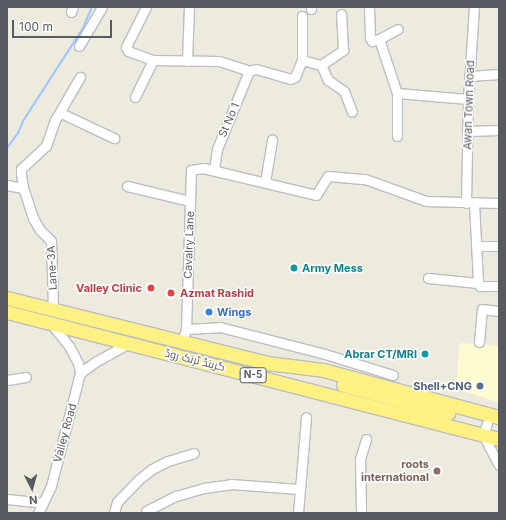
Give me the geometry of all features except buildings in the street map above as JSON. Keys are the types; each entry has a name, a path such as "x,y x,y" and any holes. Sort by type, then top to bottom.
{"highway":[{"name":"گرینڈ ٹرنک روڈ","path":"7,298 267,363 387,398 492,425 499,439"},
{"name":"گرینڈ ٹرنک روڈ","path":"7,312 129,343 492,425"}],"street":[{"path":"79,46 102,7"},
{"path":"146,7 126,49 153,60 219,61 249,71 256,69 292,79 302,60 302,16"},
{"path":"187,61 189,7"},
{"path":"369,7 370,38 372,41 398,29"},
{"name":"Awan Town Road","path":"474,7 467,131 470,203 477,246 478,282"},
{"path":"302,60 321,65 344,50 341,14"},
{"path":"379,39 397,93 397,136"},
{"path":"135,97 153,60"},
{"path":"321,65 328,80 344,90 352,112"},
{"name":"St No 1","path":"214,170 217,149 249,71"},
{"path":"469,76 499,74"},
{"name":"Lane-3A","path":"53,309 51,241 40,230 33,218 23,188 22,169 46,146 55,120 80,77"},
{"path":"397,93 468,99"},
{"path":"60,113 114,138"},
{"path":"467,131 499,130"},
{"path":"266,182 272,140"},
{"name":"Cavalry Lane","path":"182,342 186,329 191,170 203,168 214,170"},
{"path":"214,170 316,195 328,176 365,179 426,202 499,203"},
{"path":"7,185 23,188"},
{"path":"127,186 190,201"},
{"path":"477,246 499,246"},
{"path":"428,278 478,282 480,286 499,286"},
{"path":"479,342 482,309 499,311"},
{"path":"50,323 69,346 78,363 80,374 95,362 129,343"},
{"path":"186,329 220,327 325,354 394,375"},
{"name":"Valley Road","path":"38,513 51,486 80,374"},
{"path":"7,380 26,377"},
{"path":"298,513 306,417"},
{"path":"492,425 499,464"},
{"path":"361,510 360,459 366,439"},
{"path":"114,513 117,502 138,480 152,469 168,461 194,453"},
{"path":"146,512 176,496 211,487 231,484 299,489"},
{"path":"7,499 43,503"}],"shaded area":[{"path":"460,343 499,346 499,403 456,388"}],"waterway":[{"path":"7,148 18,133 23,121 83,28 92,7"}],"place":[{"name":"Army Mess","path":"294,268"},
{"name":"Valley Clinic","path":"151,288"},
{"name":"Azmat Rashid","path":"171,293"},
{"name":"Wings","path":"209,312"},
{"name":"Abrar CT/MRI","path":"425,354"},
{"name":"Shell+CNG","path":"480,386"},
{"name":"roots international","path":"437,471"}]}
